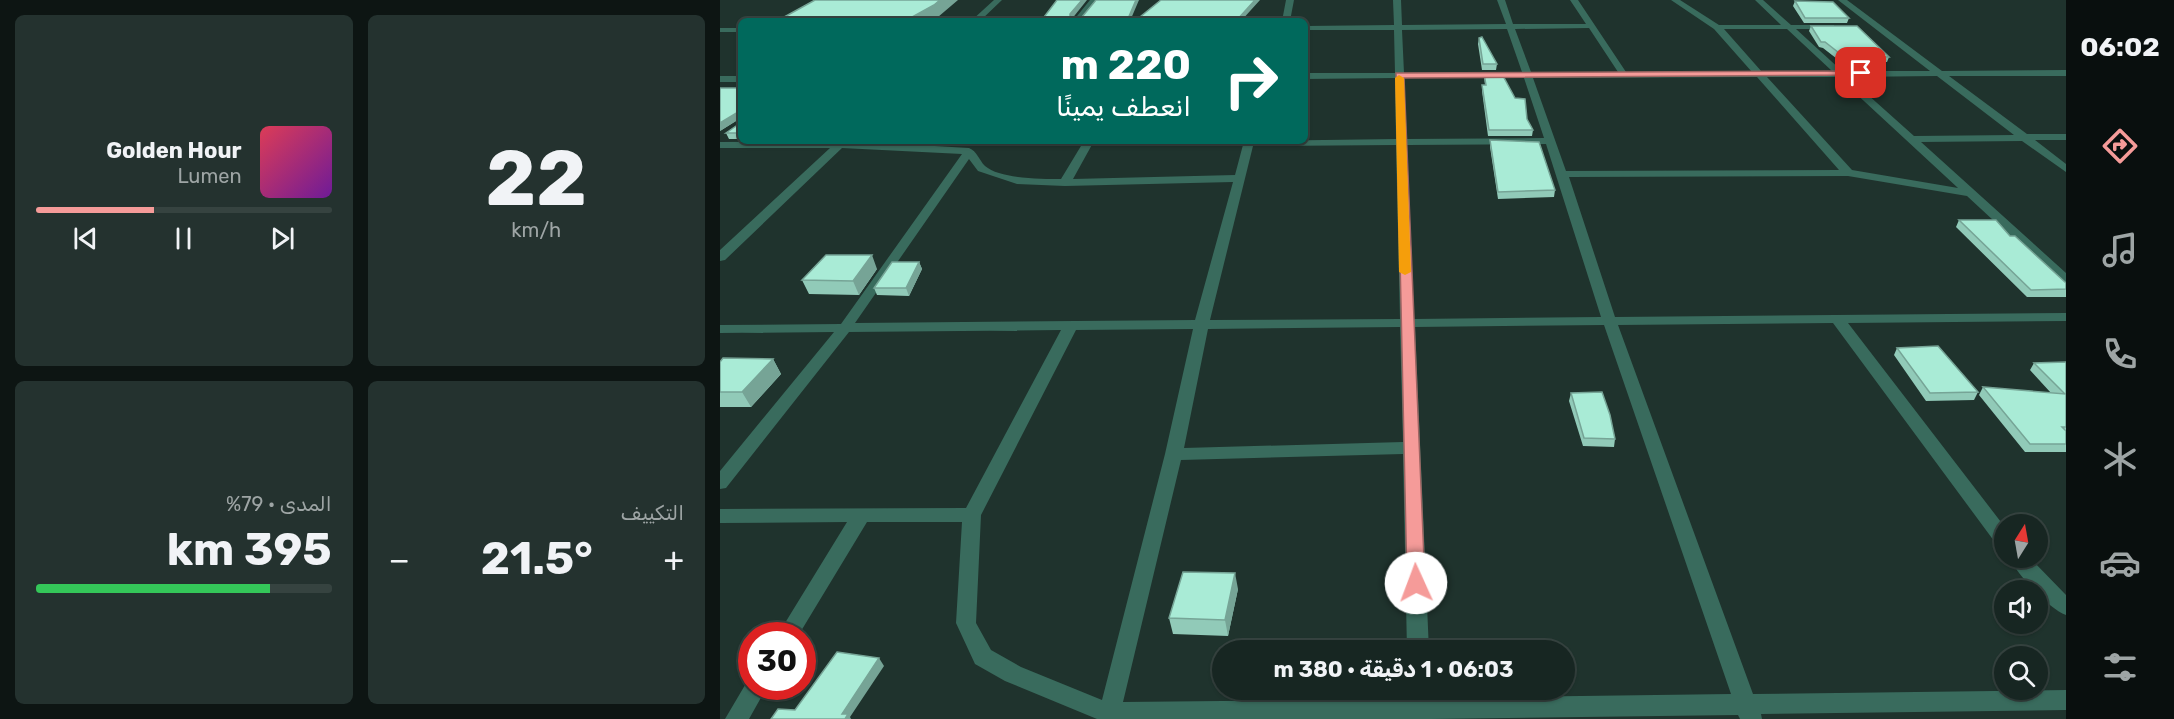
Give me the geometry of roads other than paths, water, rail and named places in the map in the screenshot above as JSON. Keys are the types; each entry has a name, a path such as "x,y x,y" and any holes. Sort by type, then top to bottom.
{"street":[{"path":"978,18 998,0"},
{"path":"1079,18 1094,0"},
{"path":"1287,18 1290,0"},
{"path":"1397,0 1418,640"},
{"path":"1501,0 1551,141 1610,322 1749,712"},
{"path":"1574,0 1624,75"},
{"path":"1675,0 1717,27 1848,173"},
{"path":"1759,0 1842,73 2066,280"},
{"path":"1842,0 2066,169"},
{"path":"1308,28 1593,26"},
{"path":"1717,27 1844,27"},
{"path":"1866,27 1876,27"},
{"path":"720,30 738,30"},
{"path":"2055,73 2066,81"},
{"path":"1308,76 2066,73"},
{"path":"720,79 738,79"},
{"path":"1912,139 2066,138"},
{"path":"1308,142 1551,141"},
{"path":"720,145 781,144"},
{"path":"720,257 841,144"},
{"path":"858,144 969,151"},
{"path":"1065,183 1087,144"},
{"path":"1108,716 1174,454 1200,326 1248,144"},
{"path":"969,151 982,169 1017,181 1065,183 1239,178"},
{"path":"720,483 844,328 969,151"},
{"path":"1562,174 1848,173 1970,193"},
{"path":"720,329 2066,317"},
{"path":"1838,320 1994,527"},
{"path":"1070,327 972,515 966,623 983,657 1012,675 1108,716 1420,706 1749,712 2066,700"},
{"path":"1174,454 1411,448"},
{"path":"720,516 972,515"},
{"path":"796,622 861,516"},
{"path":"2028,568 2050,594 2066,607"},
{"path":"736,719 748,700"}]}
